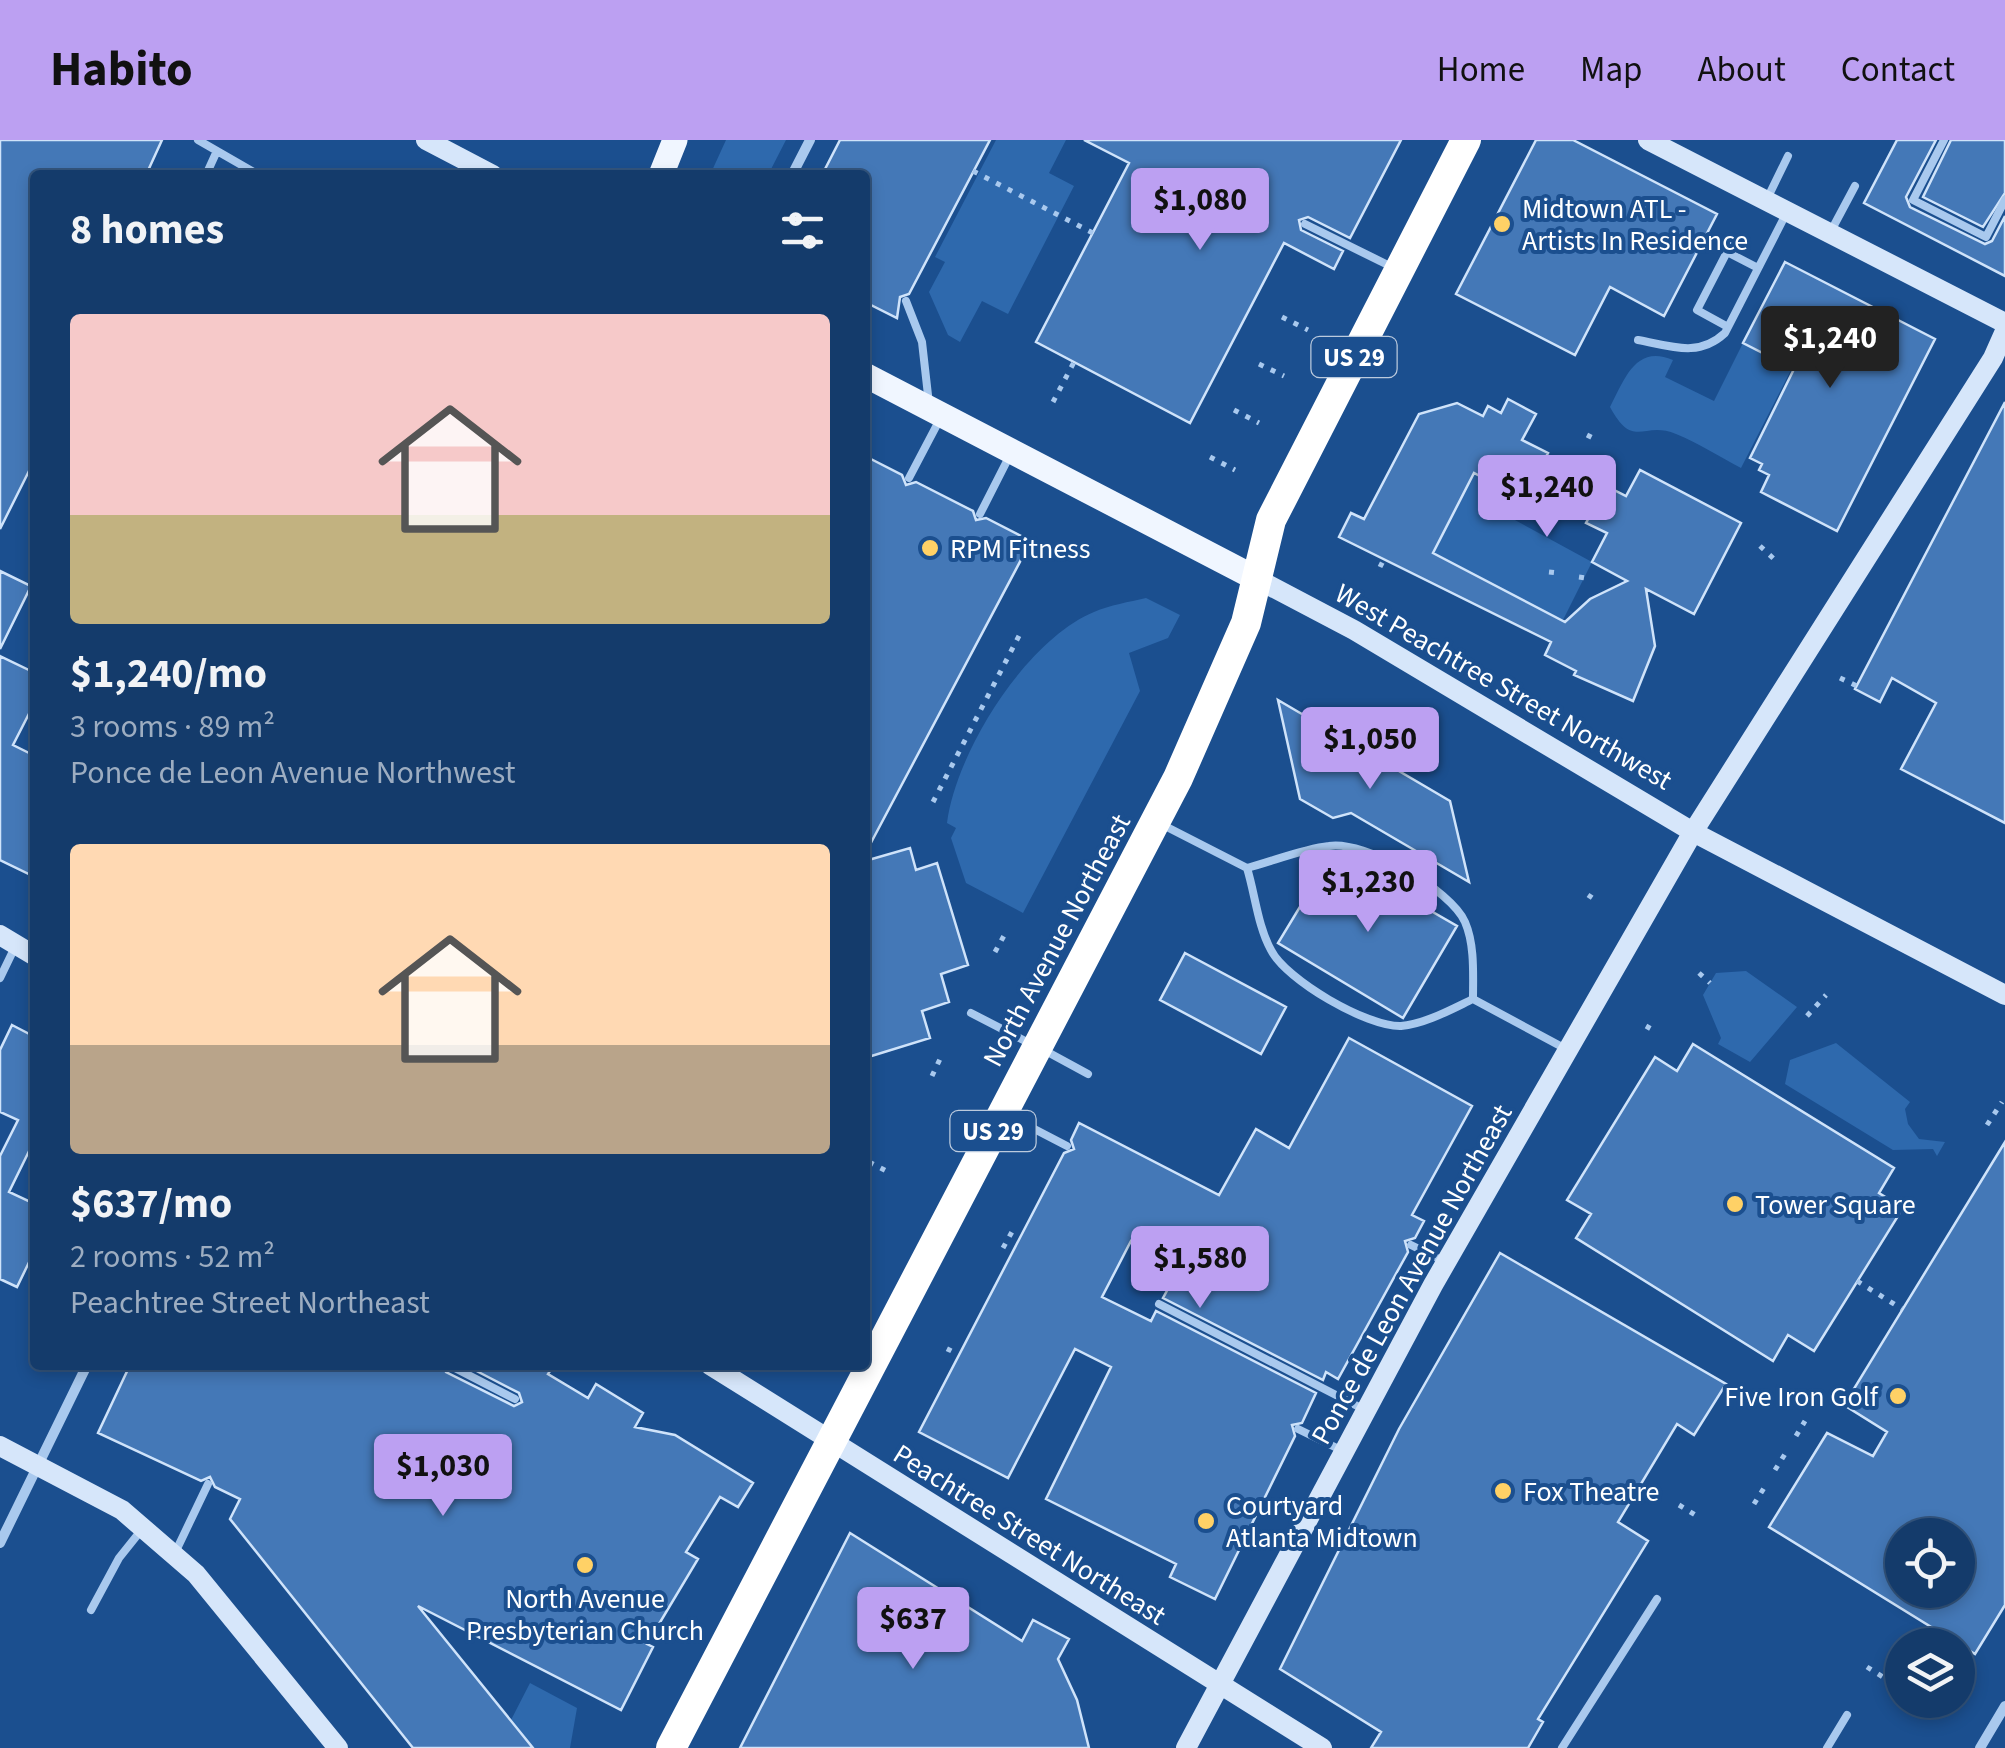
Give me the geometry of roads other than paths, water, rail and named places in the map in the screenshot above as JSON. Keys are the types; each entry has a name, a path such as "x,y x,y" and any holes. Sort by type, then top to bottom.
{"highway":[{"name":"US 29","path":"1259,580 1271,520 1466,140"},
{"name":"North Avenue Northeast","path":"870,1365 1214,702 1259,580"},
{"name":"North Avenue Northeast","path":"671,1748 868,1370"}],"main road":[{"path":"426,140 483,170"},
{"path":"663,170 676,140"},
{"path":"1648,140 2005,323"},
{"name":"Ponce de Leon Avenue Northeast","path":"1186,1748 1446,1262 1693,832 1982,374 2005,331"},
{"name":"West Peachtree Street Northwest","path":"870,378 1354,630 1693,832 2005,995"},
{"path":"8,940 30,953"},
{"name":"Peachtree Street Northeast","path":"718,1370 1322,1748"},
{"path":"0,1446 122,1510 196,1574 338,1748"}],"street":[{"path":"795,170 810,140"},
{"path":"0,1543 85,1370"},
{"path":"1980,1748 2005,1706"}],"lane":[{"path":"198,140 248,170"},
{"path":"1944,140 1913,200 1986,237 2005,200"},
{"path":"208,170 216,153"},
{"path":"1766,200 1788,156"},
{"path":"1830,233 1854,186"},
{"path":"1638,340 1693,350 1712,344 1728,326 1788,212"},
{"path":"1305,224 1398,270"},
{"path":"1728,326 1697,310 1734,239"},
{"path":"1727,252 1758,268"},
{"path":"906,301 922,342 936,412 909,478"},
{"path":"980,514 1012,451"},
{"path":"1155,821 1247,868 1332,844 1368,852 1410,873 1445,898 1465,921 1474,964 1473,999"},
{"path":"1247,868 1271,950 1295,978 1320,993 1377,1023 1403,1026 1473,999 1568,1050"},
{"path":"0,978 8,940"},
{"path":"971,1012 1088,1074"},
{"path":"1002,1113 1068,1146"},
{"path":"1411,1245 1446,1262"},
{"path":"1159,1304 1366,1410"},
{"path":"459,1370 515,1399"},
{"path":"1298,1430 1343,1451"},
{"path":"174,1555 208,1484"},
{"path":"91,1610 119,1558 143,1528"},
{"path":"1567,1747 1657,1599"},
{"path":"1827,1748 1847,1715"}],"place":[{"name":"Midtown ATL - Artists In Residence","path":"1502,224"},
{"name":"RPM Fitness","path":"930,548"},
{"name":"Tower Square","path":"1735,1204"},
{"name":"Five Iron Golf","path":"1898,1396"},
{"name":"Fox Theatre","path":"1503,1491"},
{"name":"Courtyard Atlanta Midtown","path":"1206,1521"},
{"name":"North Avenue Presbyterian Church","path":"585,1565"}]}
